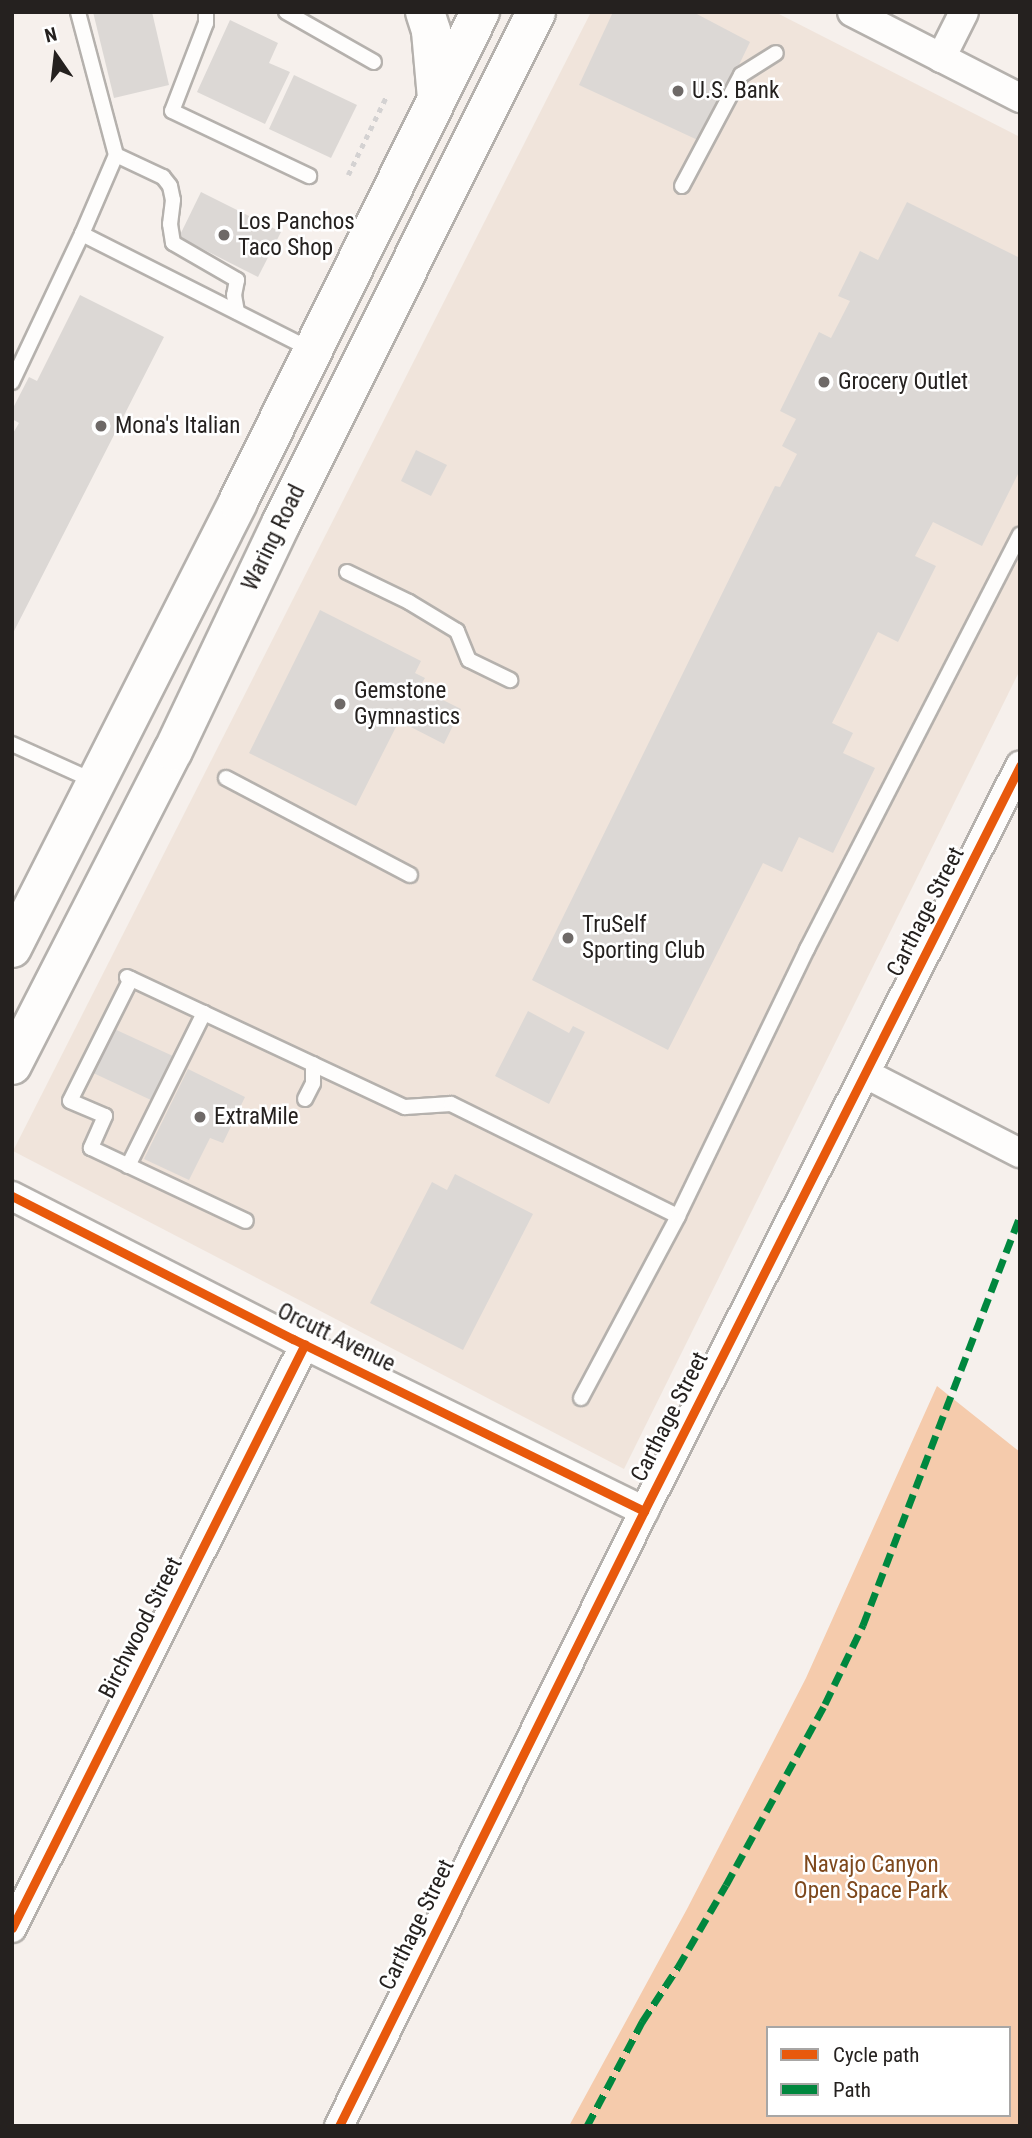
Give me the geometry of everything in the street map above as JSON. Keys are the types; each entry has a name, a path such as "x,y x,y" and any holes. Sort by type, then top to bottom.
{"main road":[{"path":"425,12 431,31 437,98"},
{"name":"Waring Road","path":"12,948 314,350 480,12"},
{"name":"Waring Road","path":"12,1065 173,751 287,511 536,12"}],"street":[{"path":"852,12 1020,99"},
{"path":"941,58 964,12"},
{"name":"Carthage Street","path":"339,2126 644,1511 1020,766"},
{"path":"866,1074 1020,1153"},
{"name":"Orcutt Avenue","path":"12,1196 305,1345 644,1511"},
{"name":"Birchwood Street","path":"12,1928 305,1345"}],"lane":[{"path":"12,382 116,155 78,12"},
{"path":"206,12 206,23 172,111 309,176"},
{"path":"286,12 374,62"},
{"path":"682,186 741,75 776,53"},
{"path":"116,155 163,177 170,186 173,200 170,224 173,243 237,281 234,295 237,312"},
{"path":"82,234 314,350"},
{"path":"581,1398 678,1216 807,950 1020,534"},
{"path":"347,572 409,602 457,631 469,660 510,680"},
{"path":"12,744 96,782"},
{"path":"226,778 410,875"},
{"path":"246,1222 91,1148 105,1116 70,1101 129,978 405,1107 451,1104 678,1216"},
{"path":"128,1166 204,1013"},
{"path":"305,1099 313,1083 313,1064"}],"path":[{"path":"348,175 386,97"}],"shaded area":[{"path":"591,12 775,12 1020,137 1020,670 624,1469 13,1151"}],"green space":[{"name":"Navajo Canyon Open Space Park","path":"937,1386 1020,1452 1020,2126 569,2126 687,1909 806,1678"}],"building":[{"path":"93,12 152,12 169,85 114,98"},
{"path":"613,12 693,12 750,42 702,142 579,85"},
{"path":"230,20 278,43 269,63 290,72 265,124 197,92"},
{"path":"294,75 357,105 331,158 269,129"},
{"path":"201,192 281,232 258,277 179,237"},
{"path":"907,202 1020,258 1020,470 982,546 933,522 915,556 936,566 898,642 878,632 832,723 853,733 843,753 875,768 833,853 799,837 782,872 763,863 668,1050 532,980 775,486 780,487 797,454 782,446 796,419 780,411 819,332 831,338 850,301 838,296 860,251 878,260"},
{"path":"80,295 164,337 12,635 12,435 19,423 12,419 12,410 29,377 37,381"},
{"path":"416,450 447,465 431,496 401,481"},
{"path":"320,610 421,661 415,673 425,678 419,688 461,709 444,744 399,721 356,806 249,753"},
{"path":"528,1011 569,1033 573,1026 585,1032 549,1104 495,1076"},
{"path":"110,1027 175,1057 153,1101 89,1071"},
{"name":"ExtraMile","path":"188,1069 245,1097 223,1143 210,1138 189,1180 144,1159"},
{"path":"455,1174 533,1214 463,1350 370,1303 432,1182 447,1190"}],"marked path":[{"path":"587,2126 642,2022 726,1885 825,1704 863,1625 1020,1217"}],"cycle path":[{"path":"339,2126 644,1511 1020,766"},
{"path":"12,1196 293,1339 644,1511"},
{"path":"12,1928 305,1344"}],"place":[{"name":"U.S. Bank","path":"678,91"},
{"name":"Los Panchos Taco Shop","path":"224,235"},
{"name":"Grocery Outlet","path":"824,382"},
{"name":"Mona's Italian","path":"101,426"},
{"name":"Gemstone Gymnastics","path":"340,704"},
{"name":"TruSelf Sporting Club","path":"568,938"},
{"name":"ExtraMile","path":"200,1117"}]}
